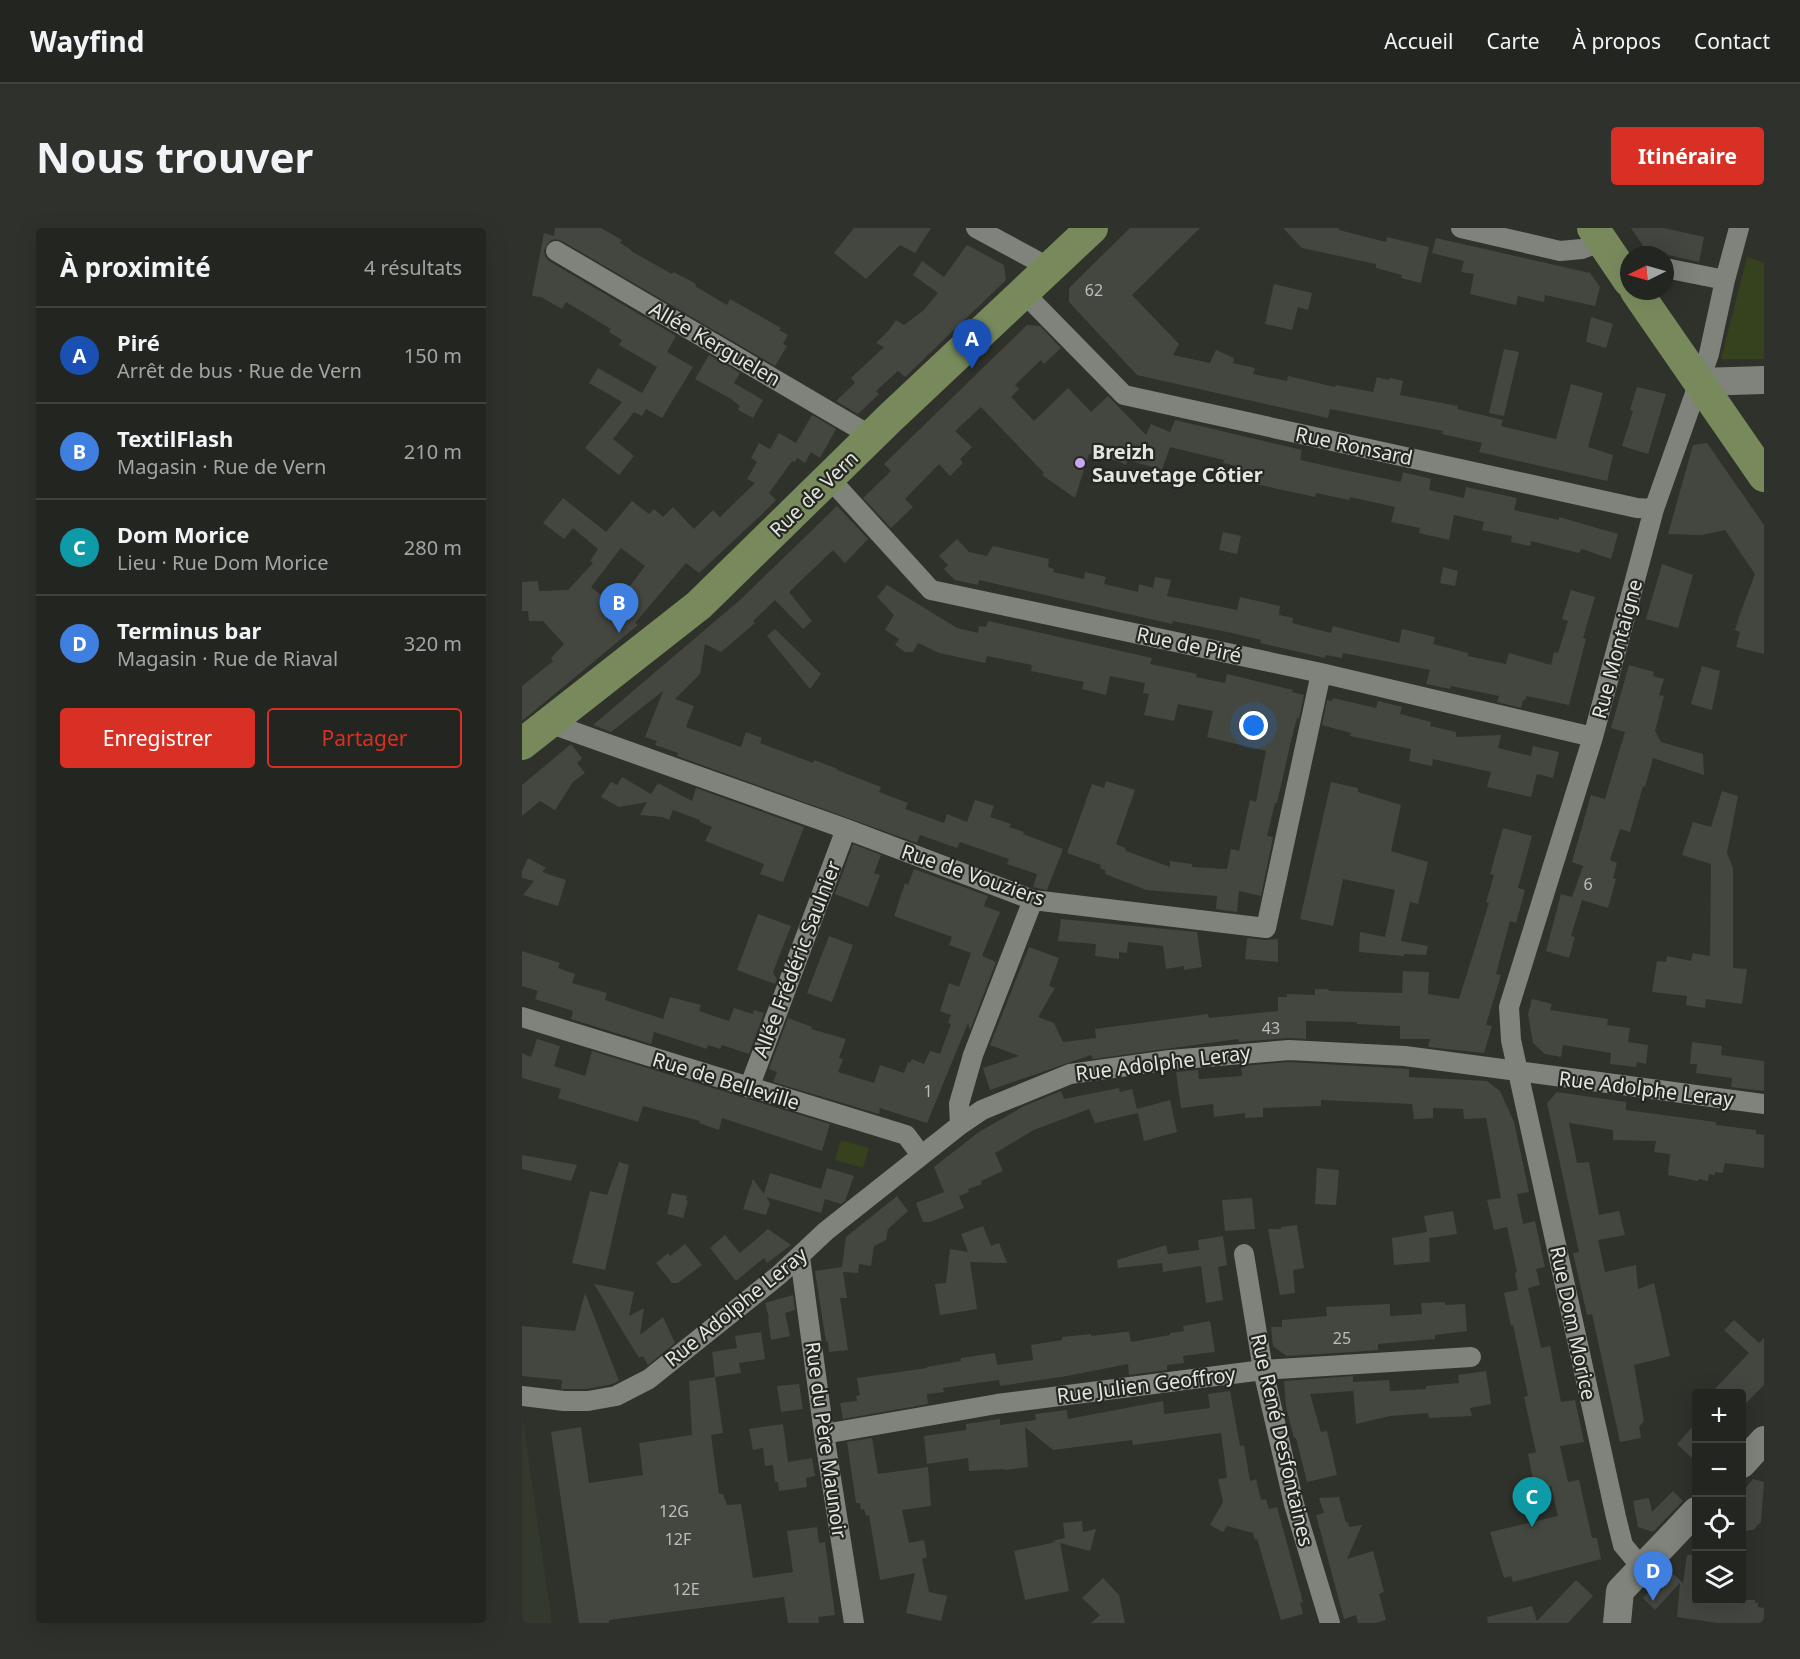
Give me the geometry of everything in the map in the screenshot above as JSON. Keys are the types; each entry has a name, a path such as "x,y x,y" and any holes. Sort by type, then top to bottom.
{"main road":[{"name":"Rue de Vern","path":"522,744 699,605 889,419 1092,228"},
{"path":"1597,233 1620,265"},
{"path":"1644,300 1764,476"}],"street":[{"path":"976,228 1050,268"},
{"path":"1461,228 1560,251 1590,246 1597,233"},
{"name":"Rue Montaigne","path":"1518,1071 1511,1040 1509,1007 1593,737 1654,509 1709,354 1739,228"},
{"name":"Allée Kerguelen","path":"556,251 873,437"},
{"path":"1674,270 1725,280"},
{"name":"Rue Ronsard","path":"1023,292 1124,395 1637,508 1654,509"},
{"path":"1699,382 1764,380"},
{"name":"Rue de Piré","path":"830,479 931,590 1321,674 1593,737"},
{"name":"Rue de Vouziers","path":"549,723 846,829 1033,900 1266,928 1321,674"},
{"name":"Allée Frédéric Saulnier","path":"749,1088 846,829"},
{"path":"960,1125 959,1104 973,1055 1033,900"},
{"name":"Rue de Belleville","path":"522,1017 906,1136 921,1155"},
{"name":"Rue Adolphe Leray","path":"522,1396 578,1402 602,1399 628,1391 649,1379 800,1257 826,1231 960,1125 982,1110 1070,1074 1170,1060 1289,1050 1385,1054 1764,1104"},
{"name":"Rue Dom Morice","path":"1518,1071 1616,1517 1623,1545 1642,1568"},
{"name":"Rue René Desfontaines","path":"1244,1254 1263,1371 1294,1504 1330,1623"},
{"name":"Rue du Père Maunoir","path":"800,1257 824,1434 854,1623"},
{"name":"Rue Julien Geoffroy","path":"824,1434 997,1404 1263,1371 1471,1357"},
{"path":"1746,1460 1763,1442"},
{"path":"1617,1623 1620,1591 1692,1515"}],"shaded area":[{"path":"522,1415 552,1623 522,1623"}],"green space":[{"path":"1747,257 1764,263 1764,359 1721,359"},
{"path":"841,1140 869,1148 863,1168 835,1160"}],"building":[{"path":"555,228 601,228 622,240 620,243 631,251 672,274 674,272 696,284 695,286 727,305 730,299 781,328 779,330 788,335 783,344 787,346 775,366 562,241 555,239 550,241 544,250 549,261 676,336 667,352 693,367 662,418 646,409 642,416 634,412 613,439 634,456 619,475 585,448 622,402 589,383 598,368 642,393 657,367 619,345 622,340 609,332 611,329 566,302 562,309 541,297 532,296 544,233 554,236"},
{"path":"854,228 931,228 915,253 900,245 866,279 834,253"},
{"path":"1130,228 1200,228 1132,295 1179,344 1173,355 1210,363 1216,350 1234,358 1233,363 1255,368 1253,374 1287,381 1288,376 1335,387 1336,385 1373,392 1377,377 1388,380 1391,378 1403,381 1400,395 1458,406 1457,409 1503,420 1501,426 1556,439 1571,384 1603,393 1588,447 1613,455 1607,481 1479,452 1482,443 1442,434 1443,431 1330,409 1328,418 1137,375 1069,302 1069,288"},
{"path":"1283,228 1339,228 1339,230 1386,242 1387,237 1429,247 1421,283 1376,268 1376,264 1302,248"},
{"path":"1631,228 1664,228 1704,237 1699,262 1674,256 1674,246 1643,246"},
{"path":"1436,238 1590,273 1600,287 1595,306 1545,295 1544,302 1518,296 1516,305 1470,294 1474,274 1461,272 1464,261 1432,253"},
{"path":"967,245 1004,265 1006,280 905,377 898,371 876,391 879,394 858,414 836,401 855,383 851,378 884,347 876,343 896,320 904,325 924,310 938,293 913,275 922,261 944,277"},
{"path":"1274,284 1312,293 1308,310 1298,307 1292,330 1265,324"},
{"path":"1591,317 1613,324 1606,348 1586,342"},
{"path":"1027,325 1040,326 1061,348 1044,364 1041,360 1015,385 1019,389 1011,397 1034,421 1068,388 1091,412 1108,396 1146,435 1151,424 1170,432 1175,420 1302,450 1300,460 1401,482 1403,472 1431,479 1429,490 1464,498 1466,487 1517,498 1514,510 1559,520 1559,517 1618,534 1611,559 1582,549 1579,553 1531,541 1530,546 1511,542 1512,536 1482,530 1484,522 1454,515 1449,540 1419,533 1420,528 1391,522 1395,507 1350,497 1349,500 1316,493 1315,497 1251,483 1253,475 1238,471 1240,467 1223,463 1224,460 1170,447 1162,470 1128,460 1126,465 1089,454 1075,498 1042,475 1044,473 981,407 955,431 972,447 960,459 963,463 950,476 939,464 905,499 913,507 891,528 863,498 891,471 884,464"},
{"path":"1504,349 1519,352 1504,416 1489,413"},
{"path":"709,355 740,373 734,383 763,400 753,418 738,410 740,406 731,399 695,379"},
{"path":"1637,387 1666,394 1648,454 1622,446 1633,411 1630,410"},
{"path":"812,415 836,429 820,458 811,452 805,463 797,458 795,462 792,461 769,493 776,500 699,573 686,563 635,623 638,625 522,721 522,686 553,661 551,658 564,644 543,621 529,621 528,611 522,611 522,582 538,581 539,591 568,590 593,563 590,561 598,549 573,528 564,539 543,523 563,498 606,532 632,501 649,514 654,509 663,517 673,507 694,529 713,510 720,517 755,483 747,479 757,462 751,458 759,443 770,449 779,433 796,443","holes":["621,548 645,566 615,606 591,587"]},
{"path":"1707,443 1764,525 1764,654 1736,647 1740,632 1735,630 1755,574 1725,530 1702,535 1668,534 1693,445"},
{"path":"837,506 868,539 845,563 833,550 789,592 812,621 803,629 775,600 753,621 755,623 721,652 705,644 700,674 675,699 694,706 686,727 741,747 746,732 762,738 760,743 813,763 814,760 881,787 879,792 908,803 905,809 944,823 947,814 967,822 975,800 994,806 990,817 1011,824 1009,827 1024,832 1023,834 1063,849 1047,890 1033,887 1037,874 1007,864 1009,859 960,842 957,848 920,835 917,843 677,756 678,753 655,745 657,741 645,737 663,691 611,732 593,725 740,600"},
{"path":"1223,532 1241,536 1237,554 1219,550"},
{"path":"957,539 969,552 987,556 993,546 1049,559 1048,567 1054,569 1053,572 1084,579 1085,572 1106,577 1104,584 1138,592 1139,584 1153,588 1155,577 1171,580 1167,596 1237,610 1240,597 1280,606 1279,615 1293,618 1292,623 1331,633 1333,626 1399,643 1402,629 1435,637 1433,644 1468,653 1468,656 1506,664 1509,653 1551,665 1554,652 1558,653 1568,621 1562,619 1571,590 1595,597 1583,638 1586,639 1569,705 1527,696 1521,708 1497,702 1499,696 1451,686 1450,689 1426,684 1430,670 1343,653 1342,658 1326,655 1325,658 1260,643 1261,640 1232,633 1173,621 1172,624 979,580 978,585 955,580 944,569 948,565 939,556"},
{"path":"1662,564 1693,575 1678,628 1646,619"},
{"path":"1443,567 1458,571 1455,586 1440,583"},
{"path":"887,585 957,628 978,633 979,626 986,627 988,621 1152,658 1150,664 1197,674 1196,677 1225,683 1227,674 1293,690 1292,692 1304,695 1267,836 1273,837 1261,896 1239,891 1237,912 1216,909 1217,896 1146,890 1105,874 1106,871 1100,868 1101,865 1067,853 1092,784 1104,788 1106,781 1135,790 1116,844 1125,848 1126,851 1170,867 1170,861 1192,864 1192,867 1227,869 1231,849 1239,851 1250,800 1256,802 1266,751 1207,737 1213,711 1178,704 1174,721 1144,715 1149,694 1143,693 1145,683 1110,676 1106,695 1082,689 1084,682 1031,671 1032,665 987,656 985,663 939,653 918,643 913,652 905,652 895,645 899,639 885,630 894,615 877,597"},
{"path":"775,629 821,674 810,689 767,636"},
{"path":"1629,665 1654,672 1653,676 1664,679 1659,695 1664,696 1655,731 1661,742 1703,754 1704,775 1653,758 1630,832 1620,829 1610,860 1617,863 1613,878 1616,879 1608,908 1572,897 1583,866 1572,862 1591,795 1605,799 1625,732 1611,728"},
{"path":"1702,666 1720,671 1712,710 1691,704"},
{"path":"1333,698 1376,708 1378,701 1402,707 1400,714 1431,722 1430,726 1456,732 1456,737 1501,735 1498,748 1531,756 1533,746 1559,752 1553,778 1537,774 1531,797 1487,787 1491,772 1433,759 1432,766 1409,761 1411,749 1350,736 1351,733 1322,725 1327,700 1332,701"},
{"path":"571,744 582,758 577,763 585,773 573,782 555,810 540,801 522,816 522,785"},
{"path":"622,777 651,794 658,783 692,801 696,788 804,827 783,882 760,874 764,864 705,841 712,827 700,820 673,810 669,820 663,817 640,815 647,802 619,807 601,797 611,782 617,785"},
{"path":"1331,782 1358,788 1358,792 1401,805 1391,851 1428,862 1418,904 1410,902 1401,941 1428,946 1426,955 1404,954 1404,956 1359,952 1360,932 1385,937 1395,890 1343,879 1333,926 1300,919"},
{"path":"1722,791 1738,796 1727,853 1733,868 1733,968 1747,969 1742,1004 1706,999 1705,1008 1686,1005 1687,996 1652,992 1657,961 1666,962 1667,956 1691,961 1693,953 1710,956 1711,864 1682,855 1693,822 1711,827"},
{"path":"1503,828 1532,836 1518,888 1525,890 1516,923 1510,921 1496,974 1501,975 1486,1025 1492,1026 1484,1053 1428,1047 1430,1039 1400,1039 1400,1026 1306,1021 1306,1039 1288,1038 1239,1042 1238,1039 1093,1059 1091,1055 990,1090 983,1068 1019,1056 990,1045 1029,947 1059,958 1049,986 1055,988 1038,1017 1054,1023 1063,1042 1096,1038 1095,1029 1208,1014 1209,1018 1278,1011 1278,997 1287,997 1287,994 1315,995 1315,989 1402,993 1403,971 1429,972 1428,994 1459,999 1489,903 1486,902 1494,875 1490,874"},
{"path":"853,844 881,855 874,873 880,875 868,907 835,894"},
{"path":"528,858 546,868 542,872 566,880 558,906 523,895 534,881 522,878 522,871"},
{"path":"914,869 988,896 984,906 1000,912 982,956 996,962 970,1030 968,1023 927,1123 880,1108 879,1114 773,1082 777,1072 769,1069 788,1018 812,1027 811,1029 846,1039 839,1058 843,1059 838,1072 874,1083 880,1065 904,1073 908,1062 910,1063 912,1059 924,1064 930,1051 940,1054 951,1024 948,1023 951,1015 940,1011 949,983 959,987 971,953 949,945 952,937 894,916 905,883 908,885"},
{"path":"1561,894 1582,900 1571,936 1575,937 1569,958 1546,951"},
{"path":"758,914 791,926 773,972 777,980 775,984 737,970"},
{"path":"1061,919 1197,932 1202,967 1184,970 1184,966 1166,969 1163,946 1128,942 1127,953 1119,952 1119,959 1095,956 1096,944 1058,941"},
{"path":"829,936 853,945 832,1002 807,993"},
{"path":"1247,938 1278,939 1278,962 1245,959"},
{"path":"522,951 560,963 558,968 575,974 572,983 607,993 605,1000 663,1019 670,997 701,1005 699,1011 729,1021 734,1008 753,1014 754,1010 764,1013 749,1054 722,1045 720,1049 708,1045 707,1049 654,1032 651,1044 571,1019 573,1011 535,999 538,991 522,986"},
{"path":"1532,999 1552,1004 1550,1010 1608,1019 1607,1025 1630,1028 1628,1042 1648,1045 1646,1064 1637,1062 1636,1067 1610,1064 1611,1053 1563,1045 1561,1057 1545,1054 1533,1043 1528,1014"},
{"path":"537,1039 560,1046 554,1066 585,1076 592,1051 830,1124 822,1151 722,1118 719,1130 699,1123 700,1121 643,1106 638,1122 558,1098 561,1089 522,1078 522,1053 531,1057"},
{"path":"1692,1042 1722,1046 1721,1055 1764,1061 1764,1091 1731,1087 1732,1078 1696,1073 1697,1064 1690,1064"},
{"path":"1289,1062 1409,1069 1409,1077 1487,1081 1500,1091 1514,1122 1529,1192 1517,1194 1523,1224 1535,1221 1545,1267 1536,1269 1540,1285 1528,1288 1541,1348 1550,1346 1561,1402 1575,1400 1584,1442 1560,1446 1568,1482 1579,1480 1592,1538 1597,1538 1601,1559 1513,1582 1511,1576 1504,1578 1490,1532 1558,1516 1551,1486 1535,1489 1528,1454 1536,1452 1524,1397 1528,1396 1504,1293 1518,1290 1515,1273 1517,1272 1507,1227 1494,1230 1487,1200 1501,1198 1486,1118 1464,1119 1463,1109 1433,1108 1433,1118 1414,1119 1412,1104 1321,1100 1321,1106 1263,1108 1263,1117 1245,1118 1245,1113 1214,1117 1213,1104 1181,1108 1176,1072 1198,1070 1199,1079 1242,1076 1241,1066"},
{"path":"1119,1088 1120,1092 1132,1089 1138,1113 1095,1123 1089,1109 1034,1130 995,1153 1003,1171 981,1181 982,1184 968,1189 969,1192 959,1196 964,1208 930,1222 923,1222 916,1203 944,1192 934,1167 979,1132 1024,1106 1061,1091 1064,1099"},
{"path":"1557,1092 1626,1102 1626,1110 1716,1122 1716,1125 1756,1130 1756,1134 1764,1135 1764,1168 1725,1163 1723,1173 1715,1172 1715,1175 1709,1174 1708,1181 1699,1179 1698,1181 1668,1175 1670,1154 1654,1152 1656,1141 1613,1140 1613,1130 1569,1123 1577,1163 1589,1162 1599,1215 1619,1211 1625,1235 1598,1240 1605,1272 1636,1265 1638,1289 1654,1283 1670,1356 1634,1365 1644,1421 1639,1427 1641,1438 1620,1442 1592,1314 1587,1315 1573,1253 1579,1252 1547,1103"},
{"path":"1170,1100 1177,1132 1144,1141 1137,1109"},
{"path":"522,1155 577,1165 571,1181 522,1169"},
{"path":"619,1162 629,1165 605,1270 572,1263 590,1191 607,1195"},
{"path":"827,1168 854,1176 845,1201 841,1204 825,1199 821,1213 766,1197 770,1203 766,1215 743,1209 753,1179 764,1194 770,1173 821,1189"},
{"path":"1317,1168 1339,1170 1336,1205 1315,1204"},
{"path":"672,1193 687,1196 688,1201 683,1218 667,1214"},
{"path":"897,1196 908,1211 888,1229 886,1240 874,1246 871,1266 859,1264 858,1273 843,1272 847,1298 840,1298 848,1350 829,1352 815,1271 842,1267 846,1237"},
{"path":"1252,1198 1255,1229 1225,1231 1222,1200"},
{"path":"1453,1211 1457,1234 1429,1238 1430,1262 1394,1265 1392,1238 1427,1232 1424,1216"},
{"path":"1297,1225 1304,1268 1293,1270 1295,1293 1280,1295 1268,1229"},
{"path":"983,1226 991,1246 999,1243 1007,1263 970,1262 977,1309 940,1315 935,1284 946,1283 950,1249 968,1252 961,1234"},
{"path":"768,1229 791,1245 767,1263 764,1258 736,1281 710,1248 725,1235 740,1253"},
{"path":"1223,1236 1227,1265 1218,1267 1223,1300 1206,1303 1201,1266 1163,1272 1162,1263 1118,1268 1117,1260 1166,1245 1168,1254 1199,1250 1198,1240"},
{"path":"685,1244 702,1265 678,1283 672,1283 656,1263 668,1253 670,1256"},
{"path":"594,1284 634,1292 629,1316 644,1308 640,1335 663,1317 675,1343 648,1365 643,1356 639,1358"},
{"path":"585,1293 619,1381 587,1389 561,1389 562,1380 522,1376 522,1326 575,1331"},
{"path":"793,1295 795,1310 785,1313 790,1336 771,1340 765,1303"},
{"path":"1445,1302 1445,1305 1465,1304 1467,1331 1435,1335 1435,1339 1378,1344 1378,1350 1287,1356 1273,1346 1271,1327 1282,1327 1282,1320 1327,1316 1326,1307 1390,1304 1390,1316 1422,1314 1421,1303"},
{"path":"1734,1320 1759,1343 1764,1338 1764,1385 1746,1403 1746,1389 1715,1389 1749,1353 1724,1330"},
{"path":"1210,1321 1215,1352 1183,1356 1184,1363 1167,1365 1167,1370 1129,1375 1128,1364 1000,1386 999,1380 943,1388 944,1392 927,1394 928,1404 843,1419 840,1403 857,1401 856,1396 860,1395 857,1378 927,1368 961,1361 961,1358 995,1353 997,1365 1033,1360 1031,1345 1062,1340 1062,1337 1129,1332 1131,1342 1170,1335 1170,1333 1184,1331 1183,1326"},
{"path":"761,1332 765,1359 739,1363 741,1373 715,1377 712,1352 737,1348 735,1336"},
{"path":"1486,1371 1491,1404 1470,1408 1472,1416 1429,1418 1428,1413 1390,1416 1356,1424 1353,1386 1353,1391 1310,1394 1321,1432 1327,1431 1337,1475 1307,1482 1286,1407 1284,1381 1353,1376 1353,1382 1389,1380 1390,1391 1426,1389 1426,1386 1459,1383 1458,1375"},
{"path":"715,1377 723,1433 711,1435 719,1494 723,1494 727,1505 741,1504 753,1578 793,1572 787,1531 817,1527 819,1543 825,1542 835,1615 818,1617 819,1623 788,1623 784,1597 609,1620 609,1623 579,1623 551,1432 581,1427 589,1483 643,1475 639,1443 692,1435 689,1381"},
{"path":"799,1384 803,1409 781,1412 777,1386"},
{"path":"1230,1391 1240,1446 1244,1445 1250,1481 1256,1479 1261,1500 1266,1499 1269,1509 1277,1507 1303,1602 1300,1603 1303,1614 1281,1620 1257,1539 1255,1540 1253,1533 1227,1526 1223,1532 1210,1525 1223,1502 1218,1479 1227,1478 1221,1433 1133,1445 1132,1440 1053,1450 1025,1427 1028,1467 969,1471 968,1458 927,1464 924,1436 966,1430 966,1424 1000,1419 1000,1425 1036,1420 1035,1414 1067,1410 1068,1419 1163,1401 1164,1414 1210,1408 1208,1394"},
{"path":"783,1424 788,1462 812,1458 815,1476 806,1478 807,1487 779,1491 778,1482 775,1482 773,1465 765,1466 763,1448 753,1450 749,1429"},
{"path":"1692,1427 1692,1458 1677,1444"},
{"path":"872,1438 878,1474 928,1467 931,1506 902,1510 909,1543 924,1540 927,1557 922,1559 929,1592 947,1596 941,1621 906,1613 915,1573 880,1580 869,1515 866,1516 864,1509 861,1510 860,1503 856,1503 847,1442"},
{"path":"1753,1479 1764,1482 1761,1522 1753,1530 1746,1531 1746,1497 1746,1487"},
{"path":"1673,1491 1683,1501 1653,1532 1638,1527 1633,1501 1649,1498 1652,1512"},
{"path":"1339,1497 1349,1527 1362,1525 1347,1559 1373,1551 1384,1592 1379,1594 1386,1620 1376,1623 1358,1623 1356,1615 1344,1619 1316,1515 1324,1513 1319,1498"},
{"path":"1082,1521 1083,1532 1096,1529 1090,1551 1060,1543 1069,1591 1025,1600 1014,1551 1056,1542 1052,1541 1065,1538 1063,1523"},
{"path":"1687,1555 1692,1555 1692,1605 1746,1605 1746,1600 1755,1600 1758,1607 1764,1608 1764,1623 1717,1623 1677,1617 1680,1583 1655,1610 1643,1598 1669,1570 1683,1583"},
{"path":"1103,1578 1119,1595 1125,1623 1091,1623 1100,1615 1082,1598"},
{"path":"1576,1580 1593,1596 1568,1623 1488,1623 1487,1617 1532,1606 1537,1621"}],"place":[{"name":"Piré","path":"972,369"},
{"name":"Breizh Sauvetage Côtier","path":"1080,463"},
{"name":"TextilFlash","path":"619,633"},
{"name":"Dom Morice","path":"1532,1527"},
{"name":"Terminus bar","path":"1653,1601"}]}
